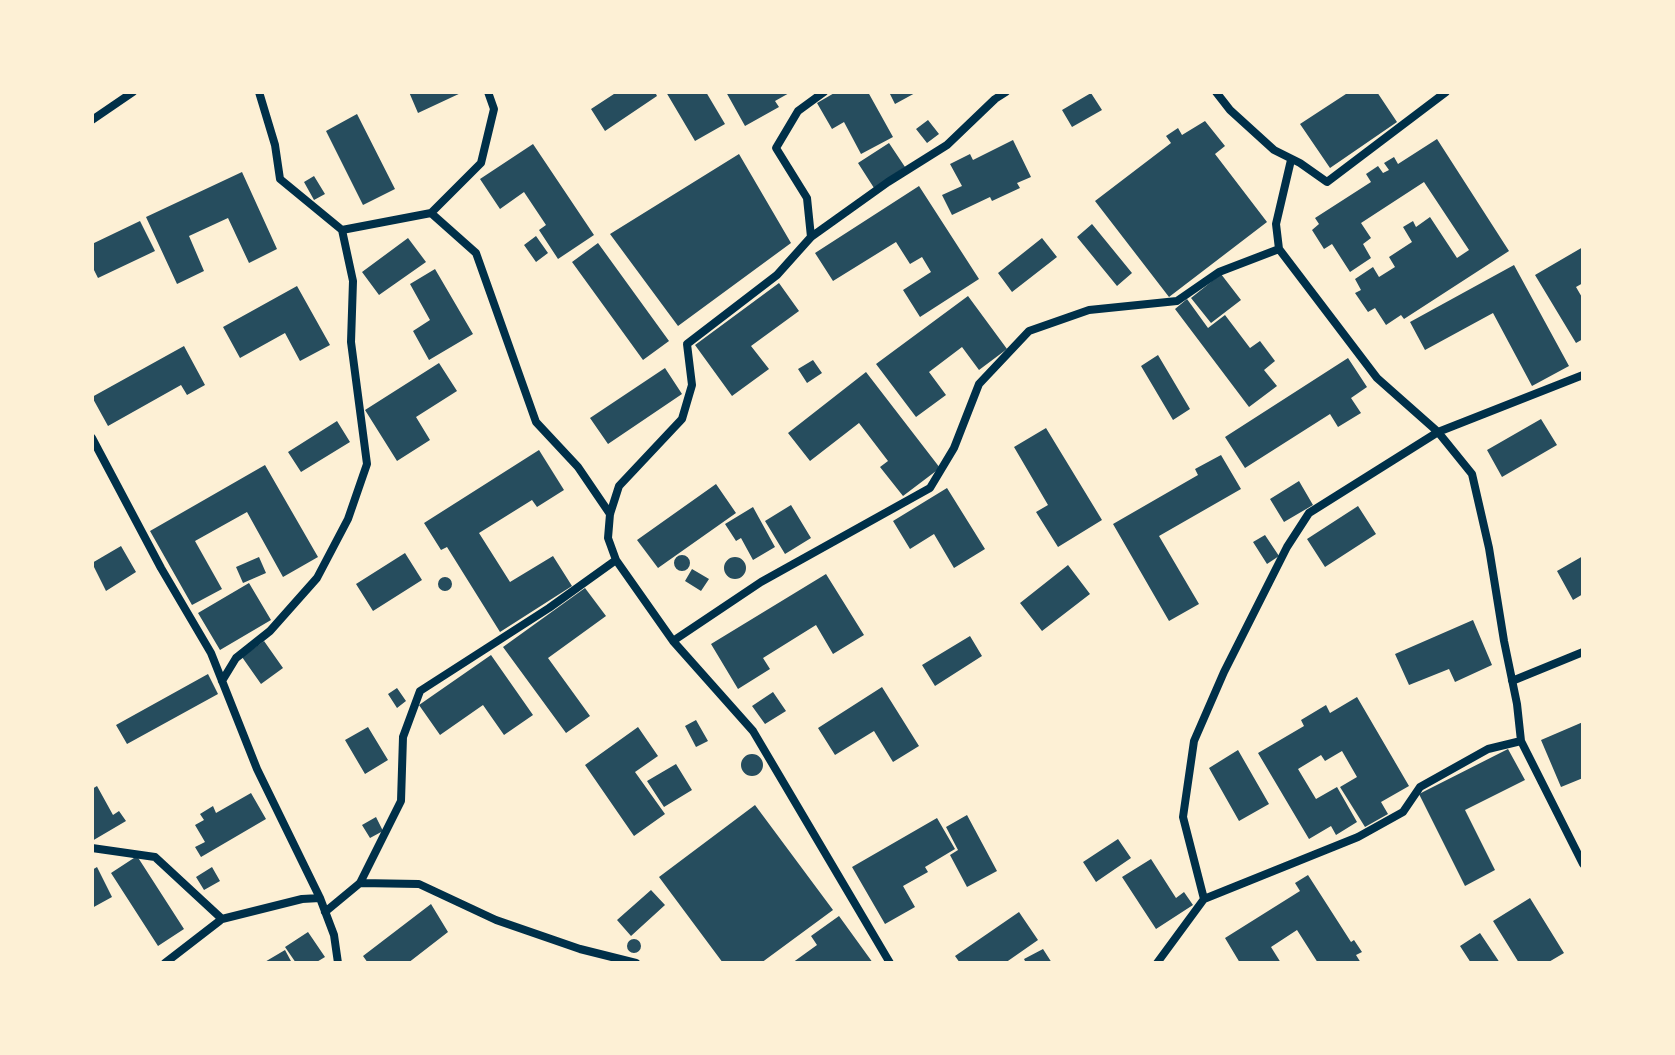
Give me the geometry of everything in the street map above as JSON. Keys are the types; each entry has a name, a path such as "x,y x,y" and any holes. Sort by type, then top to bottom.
{"street":[{"path":"92,120 133,92"},
{"path":"222,681 236,658 270,631 317,578 348,519 367,464 351,342 353,281 342,230 280,179 275,145 259,92"},
{"path":"342,230 431,213 481,163 494,109 488,92"},
{"path":"811,237 807,198 776,148 798,111 824,92"},
{"path":"890,963 753,731 673,641 616,560 608,538 610,514 619,486 682,419 692,385 687,344 777,275 811,237 888,182 947,145 1006,92"},
{"path":"1216,92 1254,133 1327,182 1446,92"},
{"path":"1291,160 1276,224 1279,249 1377,378 1438,432 1472,474 1489,548 1521,741 1583,864"},
{"path":"431,213 476,253 536,422 578,467 610,514"},
{"path":"673,641 761,582 930,488 954,448 979,384 1029,331 1089,310 1177,301 1219,272 1279,249"},
{"path":"1204,899 1183,817 1194,741 1224,672 1280,561 1309,513 1438,432 1583,375"},
{"path":"92,438 161,568 211,653 257,769 320,898 334,935 338,963"},
{"path":"325,912 360,883 401,801 403,737 420,691 549,608 616,560"},
{"path":"1512,681 1583,652"},
{"path":"1157,963 1204,899 1358,837 1403,812 1420,787 1488,749 1521,741"},
{"path":"92,848 155,857 222,919"},
{"path":"360,883 419,884 496,920 580,949 636,963"},
{"path":"165,963 222,919 302,899 320,898"}],"building":[{"path":"409,92 463,92 418,113"},
{"path":"617,92 655,92 657,96 605,131 591,109"},
{"path":"666,92 706,92 725,124 695,141"},
{"path":"726,92 791,92 775,101 779,107 745,126"},
{"path":"836,92 868,92 893,137 861,154 844,122 832,129 817,103"},
{"path":"889,92 917,92 895,104"},
{"path":"1349,92 1377,92 1397,122 1330,168 1300,124"},
{"path":"1091,93 1102,110 1072,127 1062,110"},
{"path":"357,114 395,189 363,205 326,131"},
{"path":"928,120 939,134 927,143 916,129"},
{"path":"1205,121 1225,146 1215,154 1267,222 1169,297 1095,201 1171,143 1166,136 1178,128 1182,135"},
{"path":"1437,139 1509,251 1404,319 1401,315 1386,325 1375,308 1368,312 1355,293 1361,290 1355,279 1373,267 1379,277 1395,267 1389,257 1412,242 1403,227 1413,221 1416,227 1430,217 1457,258 1469,250 1424,182 1361,223 1371,238 1363,244 1371,258 1350,272 1332,244 1324,249 1312,230 1319,224 1315,218 1371,182 1366,174 1378,166 1383,173 1389,170 1384,163 1394,157 1398,164"},
{"path":"1013,140 1031,177 1017,183 1020,188 992,201 990,197 952,215 942,195 962,186 950,164 970,154 973,160"},
{"path":"889,143 905,167 874,188 858,163"},
{"path":"533,144 594,235 558,259 539,230 546,225 524,192 500,209 480,179"},
{"path":"739,154 791,243 678,326 610,234"},
{"path":"242,172 277,249 249,263 228,218 189,236 204,271 177,284 146,217"},
{"path":"314,176 325,194 314,200 304,182"},
{"path":"919,186 979,279 920,317 903,290 931,272 922,257 910,264 896,242 833,281 815,253"},
{"path":"140,221 155,251 98,278 92,266 92,244"},
{"path":"1092,224 1132,273 1117,286 1077,237"},
{"path":"536,236 548,253 536,262 524,245"},
{"path":"408,238 426,262 379,295 362,272"},
{"path":"1042,238 1057,257 1012,292 998,273"},
{"path":"598,243 669,341 643,360 572,262"},
{"path":"1583,247 1583,283 1576,287 1583,299 1583,339 1576,343 1535,275"},
{"path":"1514,265 1569,366 1532,386 1493,313 1425,350 1410,322"},
{"path":"435,269 473,334 429,360 413,331 430,320 410,284"},
{"path":"1221,274 1241,300 1211,323 1191,298"},
{"path":"779,283 799,311 751,346 769,369 732,396 695,345"},
{"path":"297,286 330,345 300,361 285,333 240,358 223,327"},
{"path":"968,296 1007,349 979,370 962,347 929,372 946,395 916,417 876,364"},
{"path":"1187,299 1208,328 1225,315 1250,348 1260,341 1275,361 1264,370 1277,386 1249,407 1175,309"},
{"path":"184,346 205,385 187,395 181,385 108,426 92,397"},
{"path":"1158,355 1190,409 1173,420 1141,366"},
{"path":"1348,358 1367,387 1351,398 1361,413 1338,427 1330,414 1245,468 1225,437"},
{"path":"813,360 822,373 807,383 798,369"},
{"path":"439,363 457,391 416,417 430,440 397,461 365,410"},
{"path":"665,368 682,394 608,444 590,418"},
{"path":"866,372 940,468 903,496 880,467 888,461 859,423 810,461 788,433"},
{"path":"1541,419 1557,445 1502,477 1487,450"},
{"path":"337,421 350,442 301,472 288,452"},
{"path":"1046,428 1102,520 1058,547 1036,512 1048,505 1014,447"},
{"path":"539,450 564,490 537,507 532,500 479,533 510,582 553,556 572,586 500,632 447,547 441,550 424,523"},
{"path":"1221,455 1241,489 1159,536 1199,604 1169,621 1113,524 1198,475 1195,469"},
{"path":"265,465 318,557 283,577 247,512 195,541 222,589 192,605 150,531"},
{"path":"1299,481 1313,505 1284,522 1270,499"},
{"path":"716,484 736,513 658,568 637,540"},
{"path":"947,488 985,549 954,568 934,534 910,549 893,521"},
{"path":"791,505 811,538 785,554 765,521"},
{"path":"1358,506 1376,534 1325,567 1307,539"},
{"path":"753,507 775,547 753,560 741,538 736,541 725,524"},
{"path":"1265,535 1279,556 1267,564 1253,542"},
{"path":"121,546 136,572 106,591 92,563"},
{"path":"405,553 422,580 373,611 356,584"},
{"path":"682,555 690,563 682,571 674,563"},
{"path":"1583,556 1583,594 1573,600 1557,571"},
{"path":"259,557 266,573 243,583 236,567"},
{"path":"735,557 743,560 746,568 743,576 735,579 727,576 724,568 727,560"},
{"path":"1068,565 1090,594 1042,631 1020,603"},
{"path":"692,569 709,579 701,591 685,581"},
{"path":"826,574 864,635 833,654 816,625 763,658 770,669 738,689 711,644"},
{"path":"445,577 452,584 445,591 438,584"},
{"path":"249,583 271,620 220,650 198,613"},
{"path":"585,588 606,616 548,658 590,716 566,733 503,647"},
{"path":"1473,620 1492,665 1455,682 1449,669 1409,685 1395,654"},
{"path":"970,636 982,656 935,686 922,665"},
{"path":"264,641 283,668 261,684 242,657"},
{"path":"491,655 533,715 504,735 483,705 440,735 419,705"},
{"path":"208,674 218,694 127,744 116,725"},
{"path":"882,687 919,746 893,762 874,731 835,755 818,728"},
{"path":"397,688 406,701 397,708 388,694"},
{"path":"773,692 786,711 765,724 752,706"},
{"path":"1357,697 1409,786 1381,802 1388,814 1365,827 1340,787 1357,777 1342,751 1325,761 1321,755 1298,769 1316,799 1337,787 1357,822 1336,835 1331,826 1309,839 1258,753 1304,726 1301,720 1326,705 1330,713"},
{"path":"696,720 708,741 696,747 685,726"},
{"path":"1583,722 1583,778 1561,787 1541,740"},
{"path":"368,727 388,760 365,774 345,740"},
{"path":"638,727 658,756 635,772 665,814 634,836 585,765"},
{"path":"1508,749 1525,780 1465,810 1495,870 1465,886 1419,794"},
{"path":"1238,750 1269,804 1239,821 1209,768"},
{"path":"752,754 760,757 763,765 760,773 752,776 744,773 741,765 744,757"},
{"path":"676,764 692,790 664,807 647,781"},
{"path":"97,786 113,815 119,811 126,821 92,841 92,789"},
{"path":"251,793 266,819 201,857 195,847 205,842 195,825 204,820 200,814 213,806 216,813"},
{"path":"755,805 833,910 761,963 723,963 659,877"},
{"path":"967,815 997,871 967,887 950,855 958,850 946,827"},
{"path":"376,817 383,831 370,838 362,825"},
{"path":"937,818 955,849 925,867 928,872 903,886 915,907 885,924 852,867"},
{"path":"1118,839 1131,858 1096,882 1083,862"},
{"path":"137,856 184,929 158,946 111,873"},
{"path":"1151,859 1176,898 1184,892 1193,905 1156,929 1122,877"},
{"path":"97,867 112,897 92,908 92,870"},
{"path":"212,867 220,881 204,890 196,877"},
{"path":"1308,875 1351,942 1354,940 1362,952 1356,955 1361,963 1318,963 1297,930 1271,947 1281,963 1240,963 1225,938 1300,891 1295,883"},
{"path":"651,890 665,905 631,936 617,920"},
{"path":"1530,898 1564,953 1547,963 1519,963 1493,921"},
{"path":"431,904 448,932 408,963 368,963 363,956"},
{"path":"1019,912 1038,940 1005,963 960,963 955,956"},
{"path":"839,916 873,963 792,963 817,945 811,936"},
{"path":"308,932 325,957 315,963 296,963 285,947"},
{"path":"1480,933 1500,963 1471,963 1460,946"},
{"path":"634,939 641,946 634,953 627,946"},
{"path":"1043,949 1052,963 1026,963 1024,959"},
{"path":"285,950 292,963 263,963"}]}
